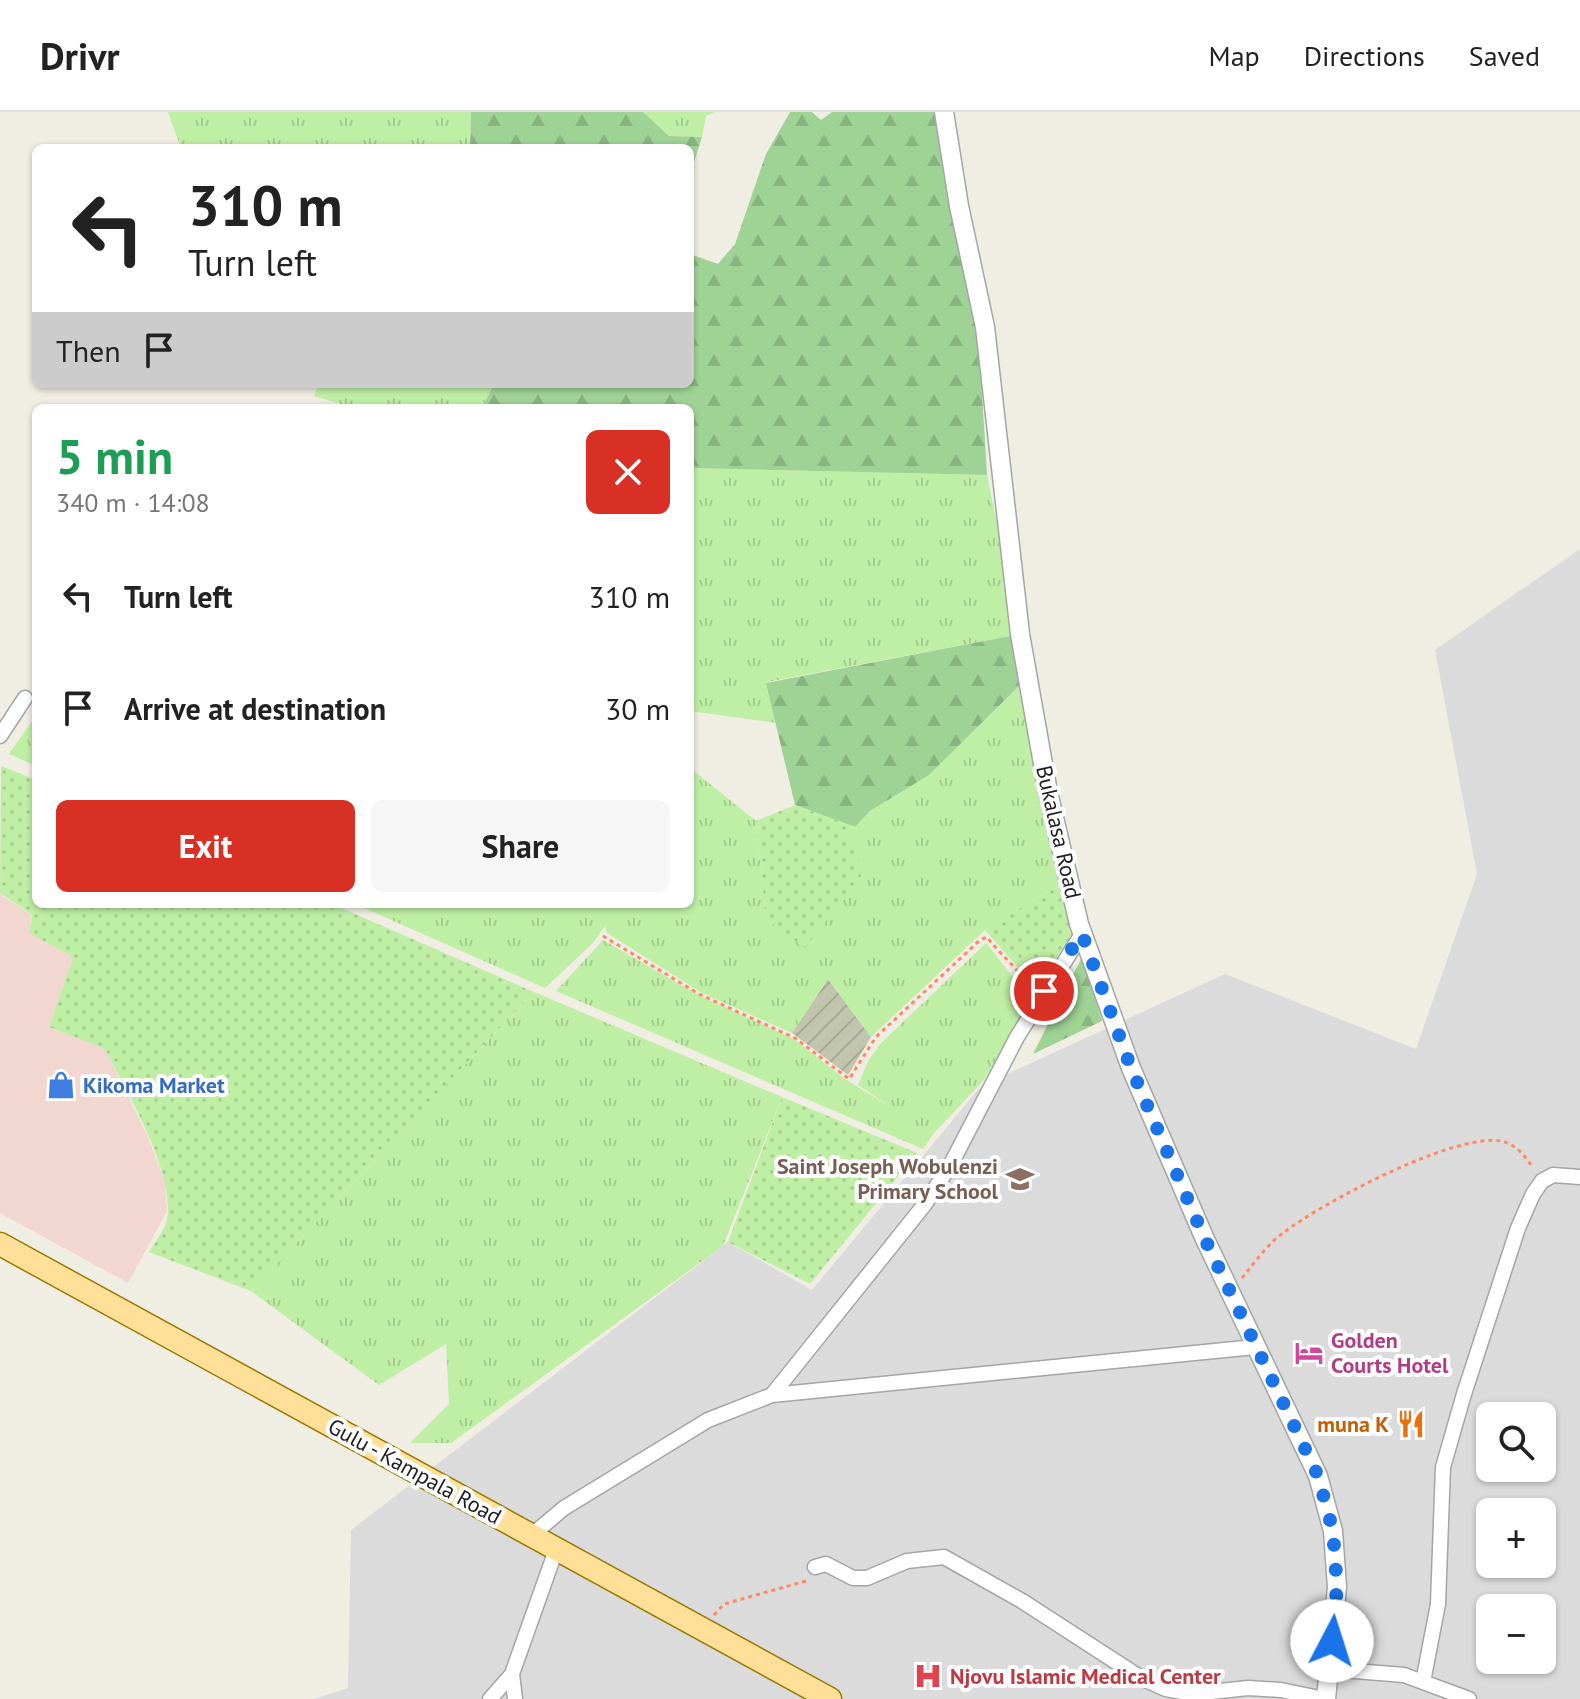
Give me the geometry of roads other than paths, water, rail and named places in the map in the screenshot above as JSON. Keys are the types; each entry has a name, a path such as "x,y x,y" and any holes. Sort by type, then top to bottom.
{"main road":[{"name":"Gulu - Kampala Road","path":"0,1244 830,1699"}],"street":[{"name":"Bukalasa Road","path":"944,112 959,206 985,327 1020,634 1048,792 1082,934 1131,1068 1204,1237 1318,1476 1333,1531 1337,1587 1325,1699"},
{"path":"0,736 25,698"},
{"path":"772,1395 925,1204 951,1164 1017,1037 1082,934"},
{"path":"1423,1682 1438,1604 1443,1467 1464,1394 1518,1228 1542,1181 1553,1175 1580,1177"},
{"path":"532,1535 564,1508 708,1420 772,1395 1255,1347"},
{"path":"490,1699 512,1674 556,1550"},
{"path":"815,1567 826,1564 853,1578 867,1578 907,1561 944,1557 1022,1601 1141,1678 1166,1689 1193,1694 1248,1688 1281,1690 1325,1699"},
{"path":"1330,1669 1404,1675 1469,1699"},
{"path":"512,1674 515,1699"}],"place":[{"name":"Kikoma Market","path":"61,1085"},
{"name":"Saint Joseph Wobulenzi Primary School","path":"1020,1179"},
{"name":"Golden Courts Hotel","path":"1309,1353"},
{"name":"muna K","path":"1411,1424"},
{"name":"Njovu Islamic Medical Center","path":"928,1676"}]}
